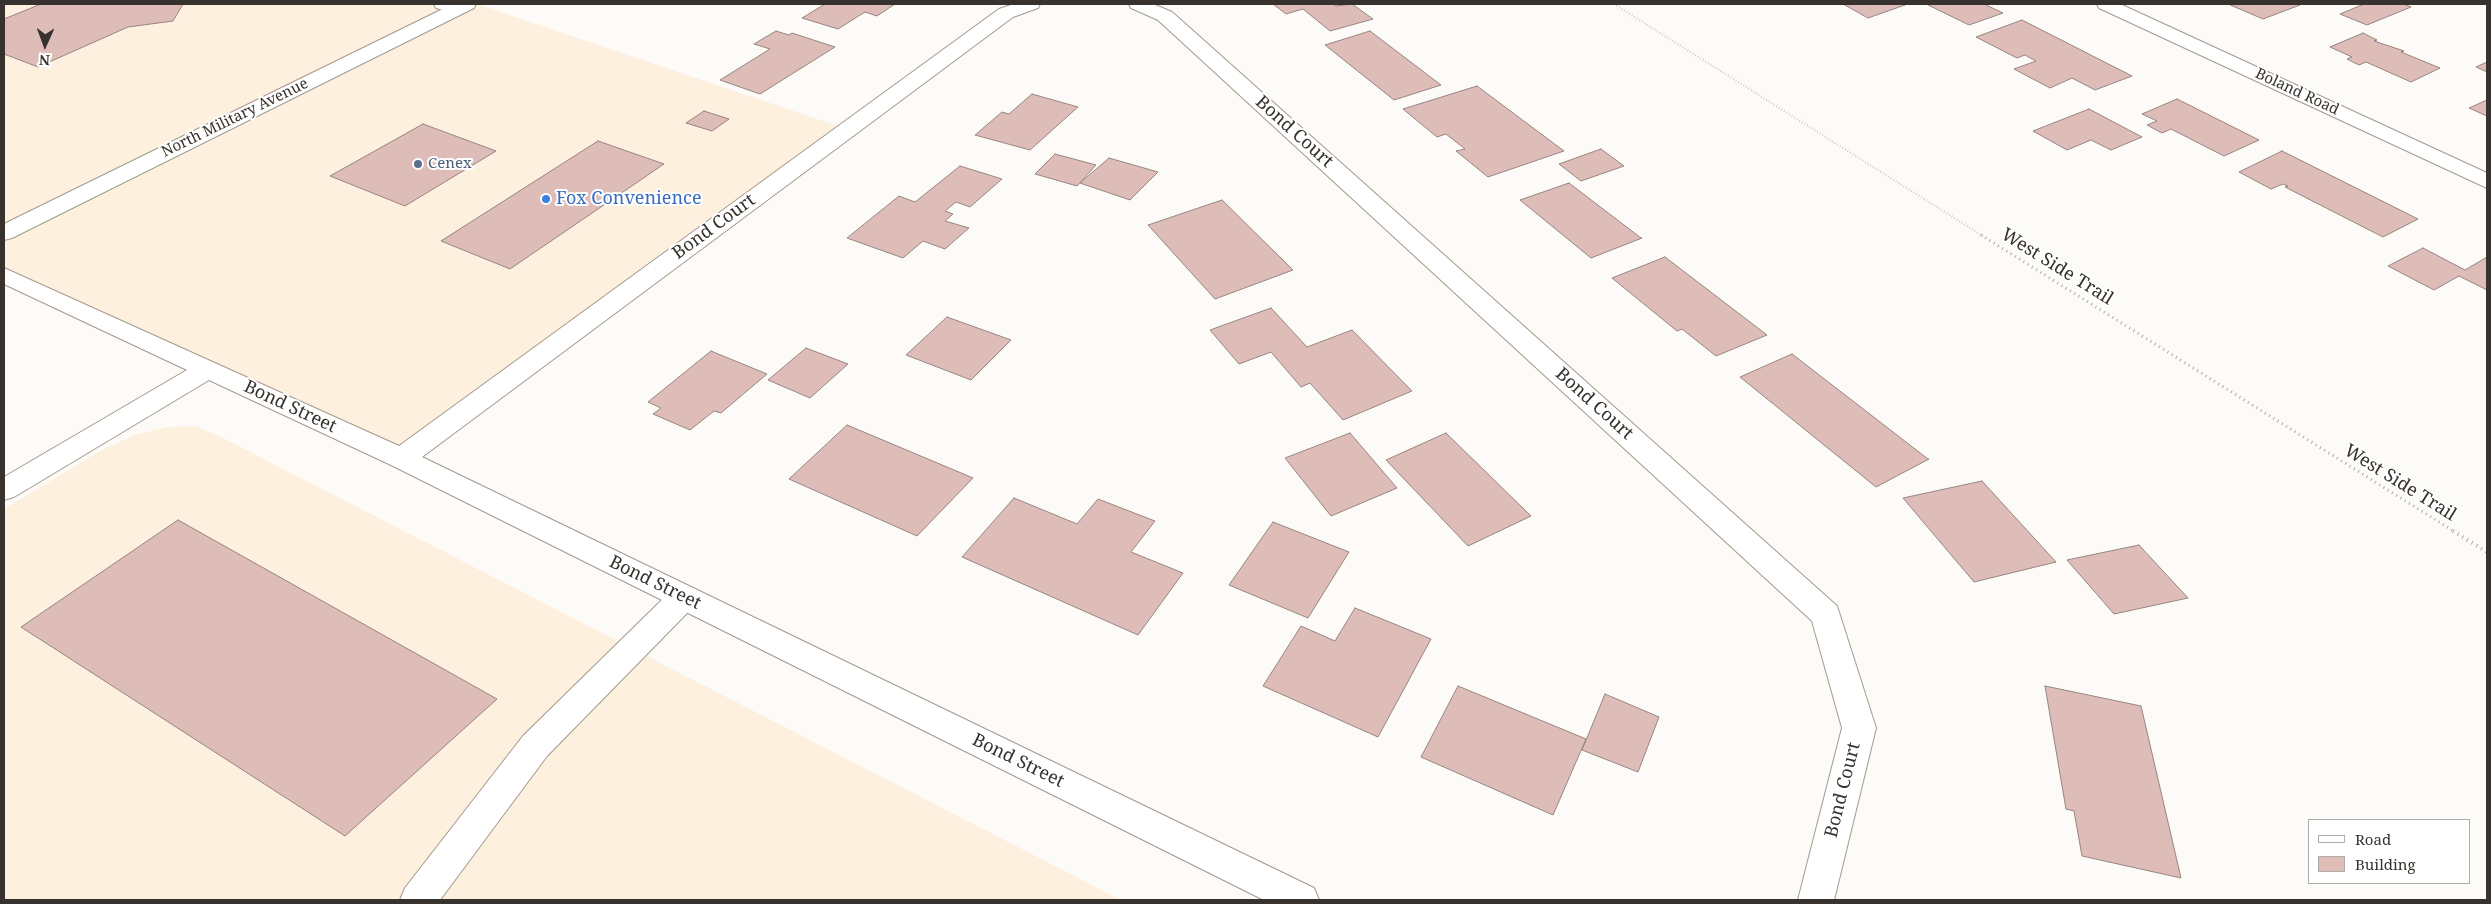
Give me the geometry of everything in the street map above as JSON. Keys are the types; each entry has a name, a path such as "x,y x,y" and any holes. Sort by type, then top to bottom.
{"street":[{"name":"Bond Court","path":"401,458 1006,13 1031,4"},
{"name":"Bond Court","path":"1138,4 1165,16 1826,615 1859,728 1816,900"},
{"name":"Boland Road","path":"2106,4 2487,181"},
{"name":"North Military Avenue","path":"4,233 456,5"},
{"name":"Bond Street","path":"4,275 401,458 1301,900"},
{"path":"4,490 208,369"},
{"path":"418,900 535,746 684,597"}],"path":[{"name":"West Side Trail","path":"1614,4 2487,552"}],"shaded area":[{"path":"4,4 477,4 847,129 401,458 4,275"},
{"path":"197,426 1121,900 4,900 4,509 98,452 134,435 168,427"}],"building":[{"path":"41,4 183,4 173,21 128,27 38,67 4,54 4,19"},
{"path":"825,4 895,4 877,16 865,12 838,29 802,18"},
{"path":"1273,4 1333,4 1336,6 1352,4 1373,19 1330,31 1303,9 1286,14"},
{"path":"1843,4 1902,4 1905,5 1868,18"},
{"path":"1926,4 1984,4 2003,13 1969,25"},
{"path":"2228,4 2296,4 2300,5 2263,19"},
{"path":"2364,4 2404,4 2411,7 2367,25 2340,14"},
{"path":"2022,20 2132,76 2095,90 2072,78 2050,88 2014,69 2036,61 2025,55 2017,58 1976,37"},
{"path":"776,31 789,35 792,33 835,47 760,94 720,80 770,49 754,44"},
{"path":"1370,31 1441,85 1394,100 1325,45"},
{"path":"2363,33 2377,40 2374,41 2404,51 2401,52 2440,68 2411,82 2366,62 2359,65 2347,59 2352,57 2330,47"},
{"path":"2487,62 2487,72 2476,67"},
{"path":"1477,86 1564,151 1488,177 1456,151 1465,149 1446,134 1437,137 1403,109"},
{"path":"1032,94 1078,107 1030,150 975,135 1002,112 1009,114"},
{"path":"2177,99 2259,140 2224,156 2171,129 2162,133 2147,125 2157,121 2142,114"},
{"path":"2487,100 2487,116 2469,108"},
{"path":"2089,109 2142,137 2111,150 2091,140 2067,150 2033,131"},
{"path":"704,111 729,119 712,131 686,123"},
{"path":"423,124 496,151 405,206 330,176"},
{"path":"598,141 664,164 510,269 441,241"},
{"path":"1601,149 1624,166 1581,181 1559,164"},
{"path":"2282,151 2418,219 2383,237 2285,187 2288,186 2283,184 2271,189 2239,172"},
{"path":"1055,154 1096,165 1077,186 1035,174"},
{"path":"1109,158 1158,172 1130,200 1080,183"},
{"path":"960,166 1002,179 970,207 956,202 945,211 953,214 945,221 969,228 945,249 923,241 903,258 847,238 899,196 915,202"},
{"path":"1569,183 1642,238 1591,258 1520,200"},
{"path":"1222,200 1293,270 1215,299 1148,225"},
{"path":"2423,248 2465,270 2487,257 2487,290 2459,276 2434,290 2388,266"},
{"path":"1665,257 1767,335 1716,356 1682,329 1677,331 1612,278"},
{"path":"1271,308 1307,347 1352,330 1412,391 1343,420 1310,383 1301,387 1271,352 1239,364 1210,330"},
{"path":"947,317 1011,340 971,380 906,355"},
{"path":"806,348 848,364 810,398 768,380"},
{"path":"711,351 767,374 721,413 714,411 690,430 653,414 661,408 648,402"},
{"path":"1792,354 1929,459 1876,487 1740,377"},
{"path":"847,425 973,478 917,536 789,479"},
{"path":"1350,433 1397,488 1331,516 1285,458"},
{"path":"1446,433 1531,516 1468,546 1386,460"},
{"path":"1982,481 2056,562 1974,582 1903,498"},
{"path":"1014,498 1077,524 1098,499 1155,521 1131,552 1183,573 1138,635 962,557"},
{"path":"178,520 497,699 345,836 21,627"},
{"path":"1273,522 1349,552 1308,618 1229,585"},
{"path":"2139,545 2188,598 2114,614 2067,560"},
{"path":"1355,608 1431,639 1378,737 1263,686 1301,626 1335,641"},
{"path":"1458,686 1586,739 1553,815 1421,757"},
{"path":"2045,686 2141,706 2181,878 2082,856 2074,811 2066,809"},
{"path":"1605,694 1659,717 1638,772 1582,750"}],"place":[{"name":"Cenex","path":"418,164"},
{"name":"Fox Convenience","path":"546,199"}]}
